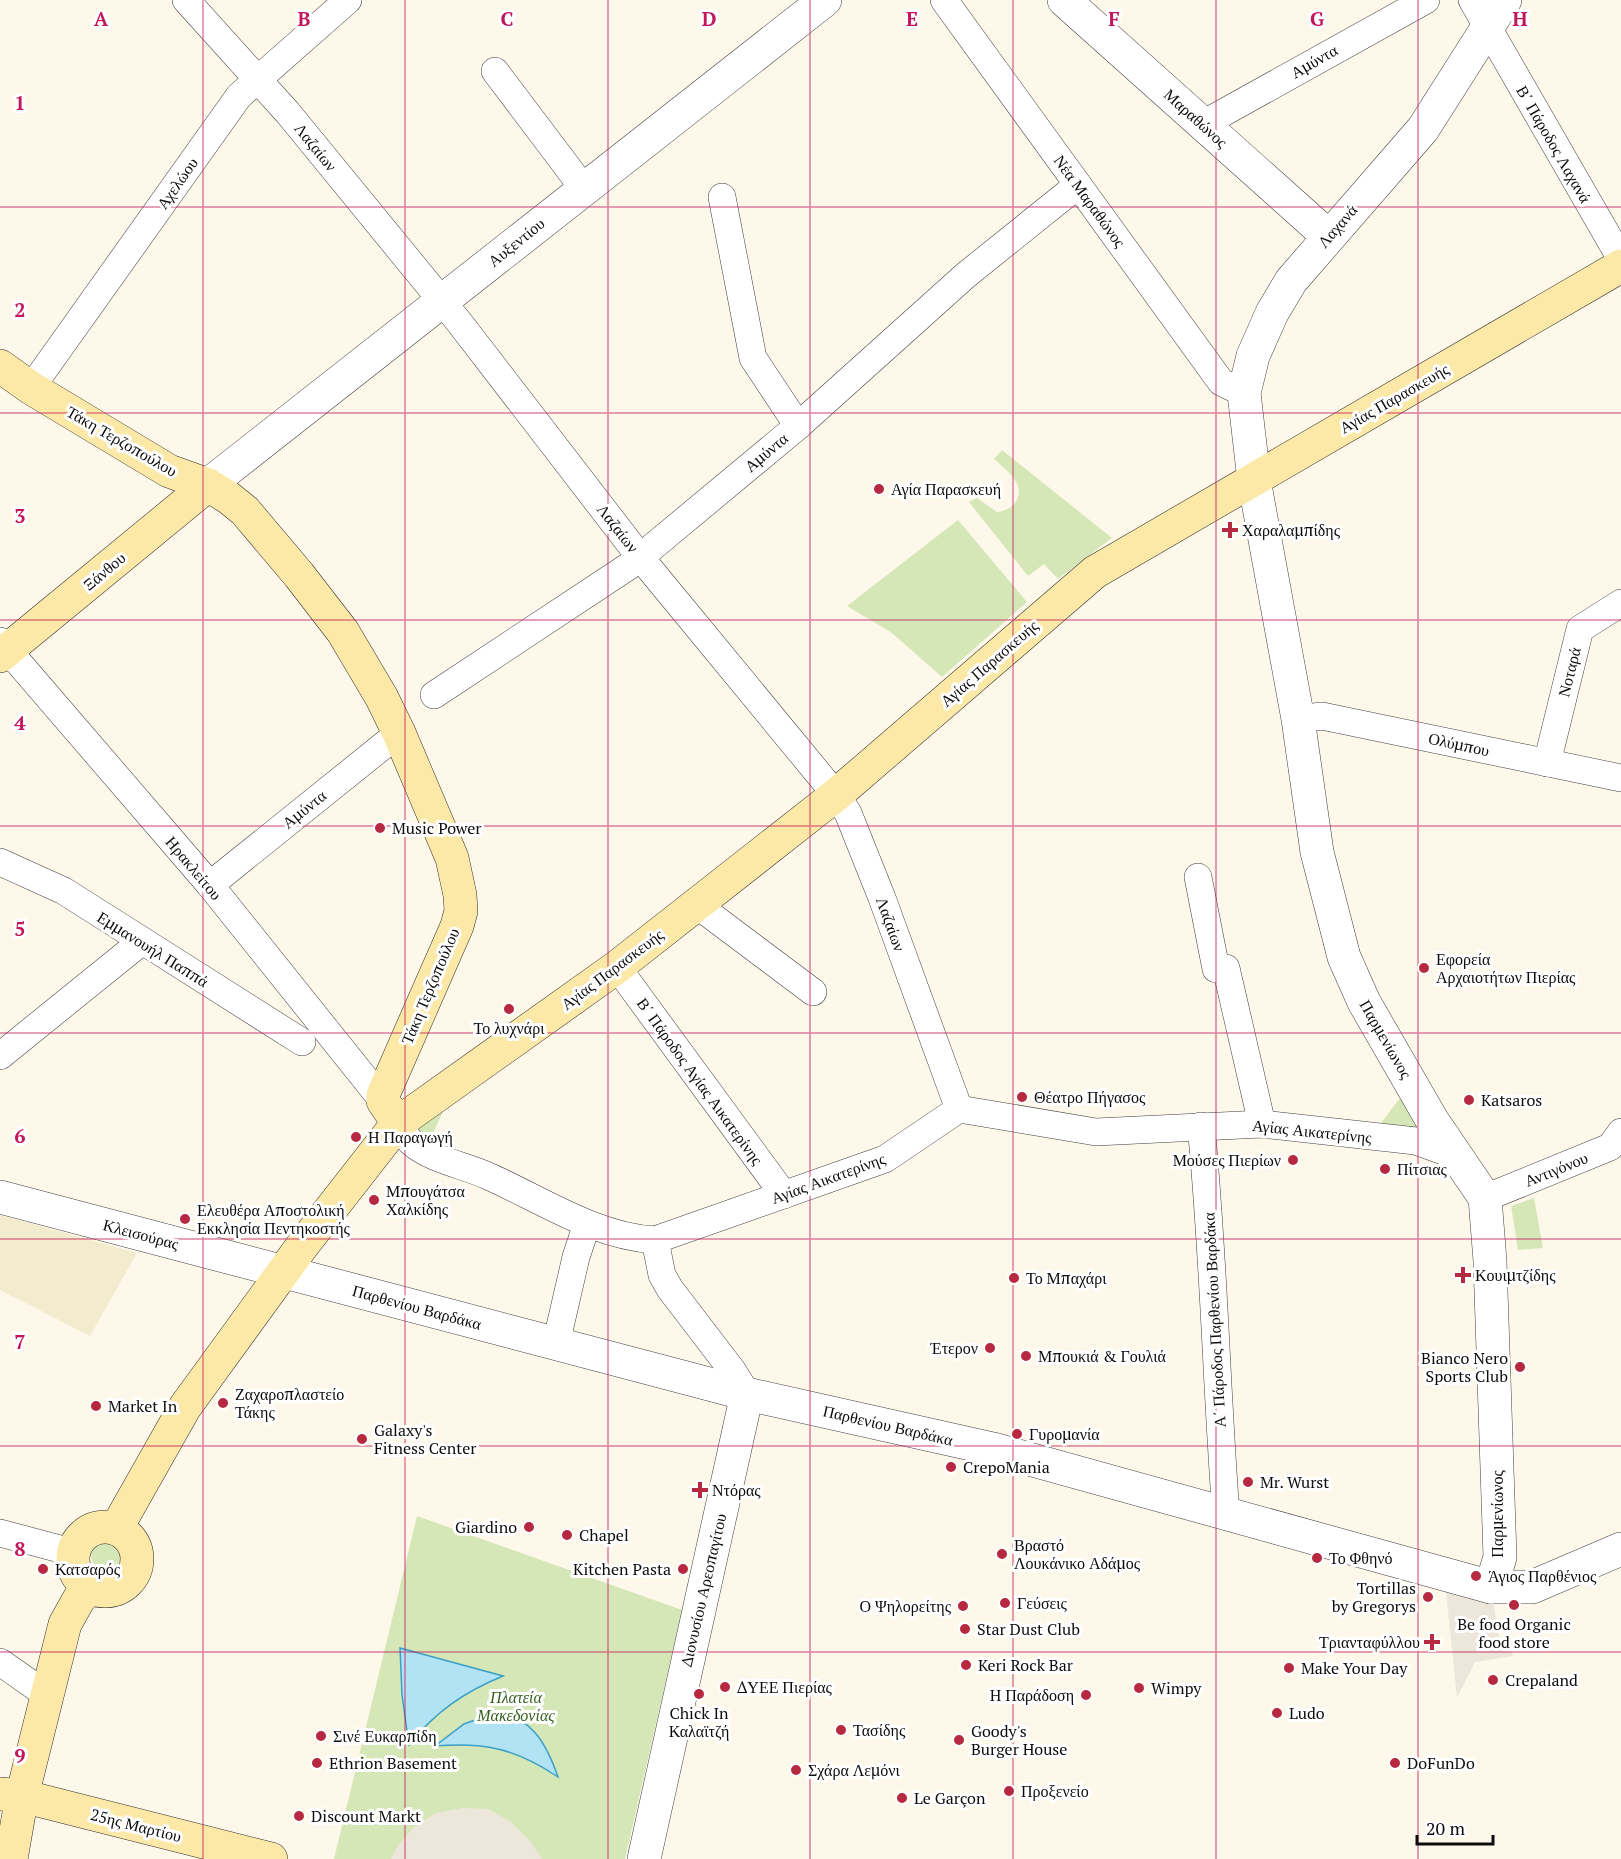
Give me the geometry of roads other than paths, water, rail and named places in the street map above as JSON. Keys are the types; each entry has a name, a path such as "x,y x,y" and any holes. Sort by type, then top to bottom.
{"main road":[{"name":"Αγίας Παρασκευής","path":"391,1112 617,967 836,795 1095,572 1621,266"},
{"name":"Τάκη Τερζοπούλου","path":"0,366 169,471 208,485 245,511 344,632 382,698 452,858 461,911 457,926 385,1090 391,1112 282,1272 185,1407 116,1528"},
{"name":"Ξάνθου","path":"3,649 208,485"},
{"path":"106,1527 116,1528 124,1533 136,1549 135,1571 122,1586 112,1590 90,1587 77,1574 73,1556 75,1547 88,1532 106,1527"},
{"path":"12,1859 11,1795 47,1695 65,1624 79,1599 90,1587"},
{"name":"25ης Μαρτίου","path":"11,1795 271,1859"}],"street":[{"name":"Λαζαίων","path":"186,0 257,78 442,302 640,557 836,795 848,813 882,898 959,1109"},
{"name":"Αχελώου","path":"32,388 239,96 348,0"},
{"name":"Αυξεντίου","path":"208,485 825,0"},
{"name":"Νέα Μαραθώνος","path":"944,0 1221,382 1244,393"},
{"name":"Μαραθώνος","path":"1064,0 1328,236"},
{"name":"Αμύντα","path":"1203,124 1426,0"},
{"name":"Β΄ Πάροδος Λαχανά","path":"1472,0 1621,259"},
{"name":"Λαχανά","path":"1254,480 1244,393 1253,356 1272,313 1291,281 1423,129 1505,0"},
{"path":"495,71 584,189"},
{"name":"Αμύντα","path":"434,695 617,575 640,557 798,426 966,275 1078,185"},
{"path":"722,196 753,358 798,426"},
{"name":"Παρμενίωνος","path":"1254,480 1298,719 1317,852 1344,957 1364,1002 1485,1198 1490,1261 1500,1557 1491,1587"},
{"name":"Νοταρά","path":"1548,763 1580,629 1621,603"},
{"name":"Ηρακλείτου","path":"3,649 210,885 391,1112"},
{"name":"Ολύμπου","path":"1298,719 1322,716 1621,778"},
{"name":"Αμύντα","path":"210,885 399,734"},
{"name":"Εμμανουήλ Παππά","path":"0,862 64,891 141,942 303,1042"},
{"path":"1198,877 1216,969 1226,968 1262,1124"},
{"path":"697,904 813,993"},
{"path":"0,1056 141,942"},
{"name":"Β΄ Πάροδος Αγίας Αικατερίνης","path":"617,967 784,1195"},
{"name":"Αγίας Αικατερίνης","path":"391,1112 411,1142 430,1153 488,1176 587,1224 630,1239 655,1240 885,1159 959,1109 1096,1132 1262,1124 1416,1141 1457,1156"},
{"name":"Α΄ Πάροδος Παρθενίου Βαρδάκα","path":"1201,1126 1210,1223 1218,1412 1226,1514"},
{"name":"Αντιγόνου","path":"1485,1198 1610,1147 1621,1132"},
{"name":"Κλεισούρας","path":"0,1197 282,1272"},
{"path":"556,1344 576,1257 587,1224"},
{"path":"655,1240 662,1275 670,1289 732,1370 747,1394"},
{"name":"Παρθενίου Βαρδάκα","path":"282,1272 747,1394 993,1449 1491,1587 1532,1587 1621,1549"},
{"name":"Διονυσίου Αρεοπαγίτου","path":"644,1859 747,1394"},
{"path":"0,1533 60,1549 73,1556"},
{"path":"0,1662 47,1695"}],"water":[{"path":"400,1648 503,1676 451,1704 409,1745 402,1695"},
{"path":"492,1714 517,1718 527,1725 542,1742 558,1777 528,1760 500,1750 470,1745 435,1746 464,1724"}],"place":[{"name":"Αγία Παρασκευή","path":"879,489"},
{"name":"Χαραλαμπίδης","path":"1230,530"},
{"name":"Music Power","path":"380,828"},
{"name":"Εφορεία Αρχαιοτήτων Πιερίας","path":"1424,968"},
{"name":"Το λυχνάρι","path":"509,1009"},
{"name":"Θέατρο Πήγασος","path":"1022,1097"},
{"name":"Katsaros","path":"1469,1100"},
{"name":"Η Παραγωγή","path":"356,1137"},
{"name":"Μούσες Πιερίων","path":"1293,1160"},
{"name":"Πίτσιας","path":"1385,1169"},
{"name":"Μπουγάτσα Χαλκίδης","path":"374,1200"},
{"name":"Ελευθέρα Αποστολική Εκκλησία Πεντηκοστής","path":"185,1219"},
{"name":"Κουιμτζίδης","path":"1463,1275"},
{"name":"Το Μπαχάρι","path":"1014,1278"},
{"name":"Έτερον","path":"990,1348"},
{"name":"Μπουκιά & Γουλιά","path":"1026,1356"},
{"name":"Bianco Nero Sports Club","path":"1520,1367"},
{"name":"Ζαχαροπλαστείο Τάκης","path":"223,1403"},
{"name":"Market In","path":"96,1406"},
{"name":"Γυρομανία","path":"1017,1434"},
{"name":"Galaxy's Fitness Center","path":"362,1439"},
{"name":"CrepoMania","path":"951,1467"},
{"name":"Mr. Wurst","path":"1248,1482"},
{"name":"Ντόρας","path":"700,1490"},
{"name":"Giardino","path":"529,1527"},
{"name":"Chapel","path":"567,1535"},
{"name":"Βραστό Λουκάνικο Αδάμος","path":"1002,1554"},
{"name":"Το Φθηνό","path":"1317,1558"},
{"name":"Κατσαρός","path":"43,1569"},
{"name":"Kitchen Pasta","path":"683,1569"},
{"name":"Άγιος Παρθένιος","path":"1476,1576"},
{"name":"Tortillas by Gregorys","path":"1428,1597"},
{"name":"Γεύσεις","path":"1005,1603"},
{"name":"Be food Organic food store","path":"1514,1605"},
{"name":"Ο Ψηλορείτης","path":"963,1606"},
{"name":"Star Dust Club","path":"965,1629"},
{"name":"Τριανταφύλλου","path":"1432,1642"},
{"name":"Keri Rock Bar","path":"966,1665"},
{"name":"Make Your Day","path":"1289,1668"},
{"name":"Crepaland","path":"1493,1680"},
{"name":"ΔΥΕΕ Πιερίας","path":"725,1687"},
{"name":"Wimpy","path":"1139,1688"},
{"name":"Chick In Καλαϊτζή","path":"699,1694"},
{"name":"Η Παράδοση","path":"1086,1695"},
{"name":"Ludo","path":"1277,1713"},
{"name":"Τασίδης","path":"841,1730"},
{"name":"Σινέ Ευκαρπίδη","path":"321,1736"},
{"name":"Goody's Burger House","path":"959,1740"},
{"name":"Ethrion Basement","path":"317,1763"},
{"name":"DoFunDo","path":"1395,1763"},
{"name":"Σχάρα Λεμόνι","path":"796,1770"},
{"name":"Προξενείο","path":"1009,1791"},
{"name":"Le Garçon","path":"902,1798"},
{"name":"Discount Markt","path":"299,1816"}],"park label":[{"name":"Πλατεία Μακεδονίας","path":"516,1706"}]}
